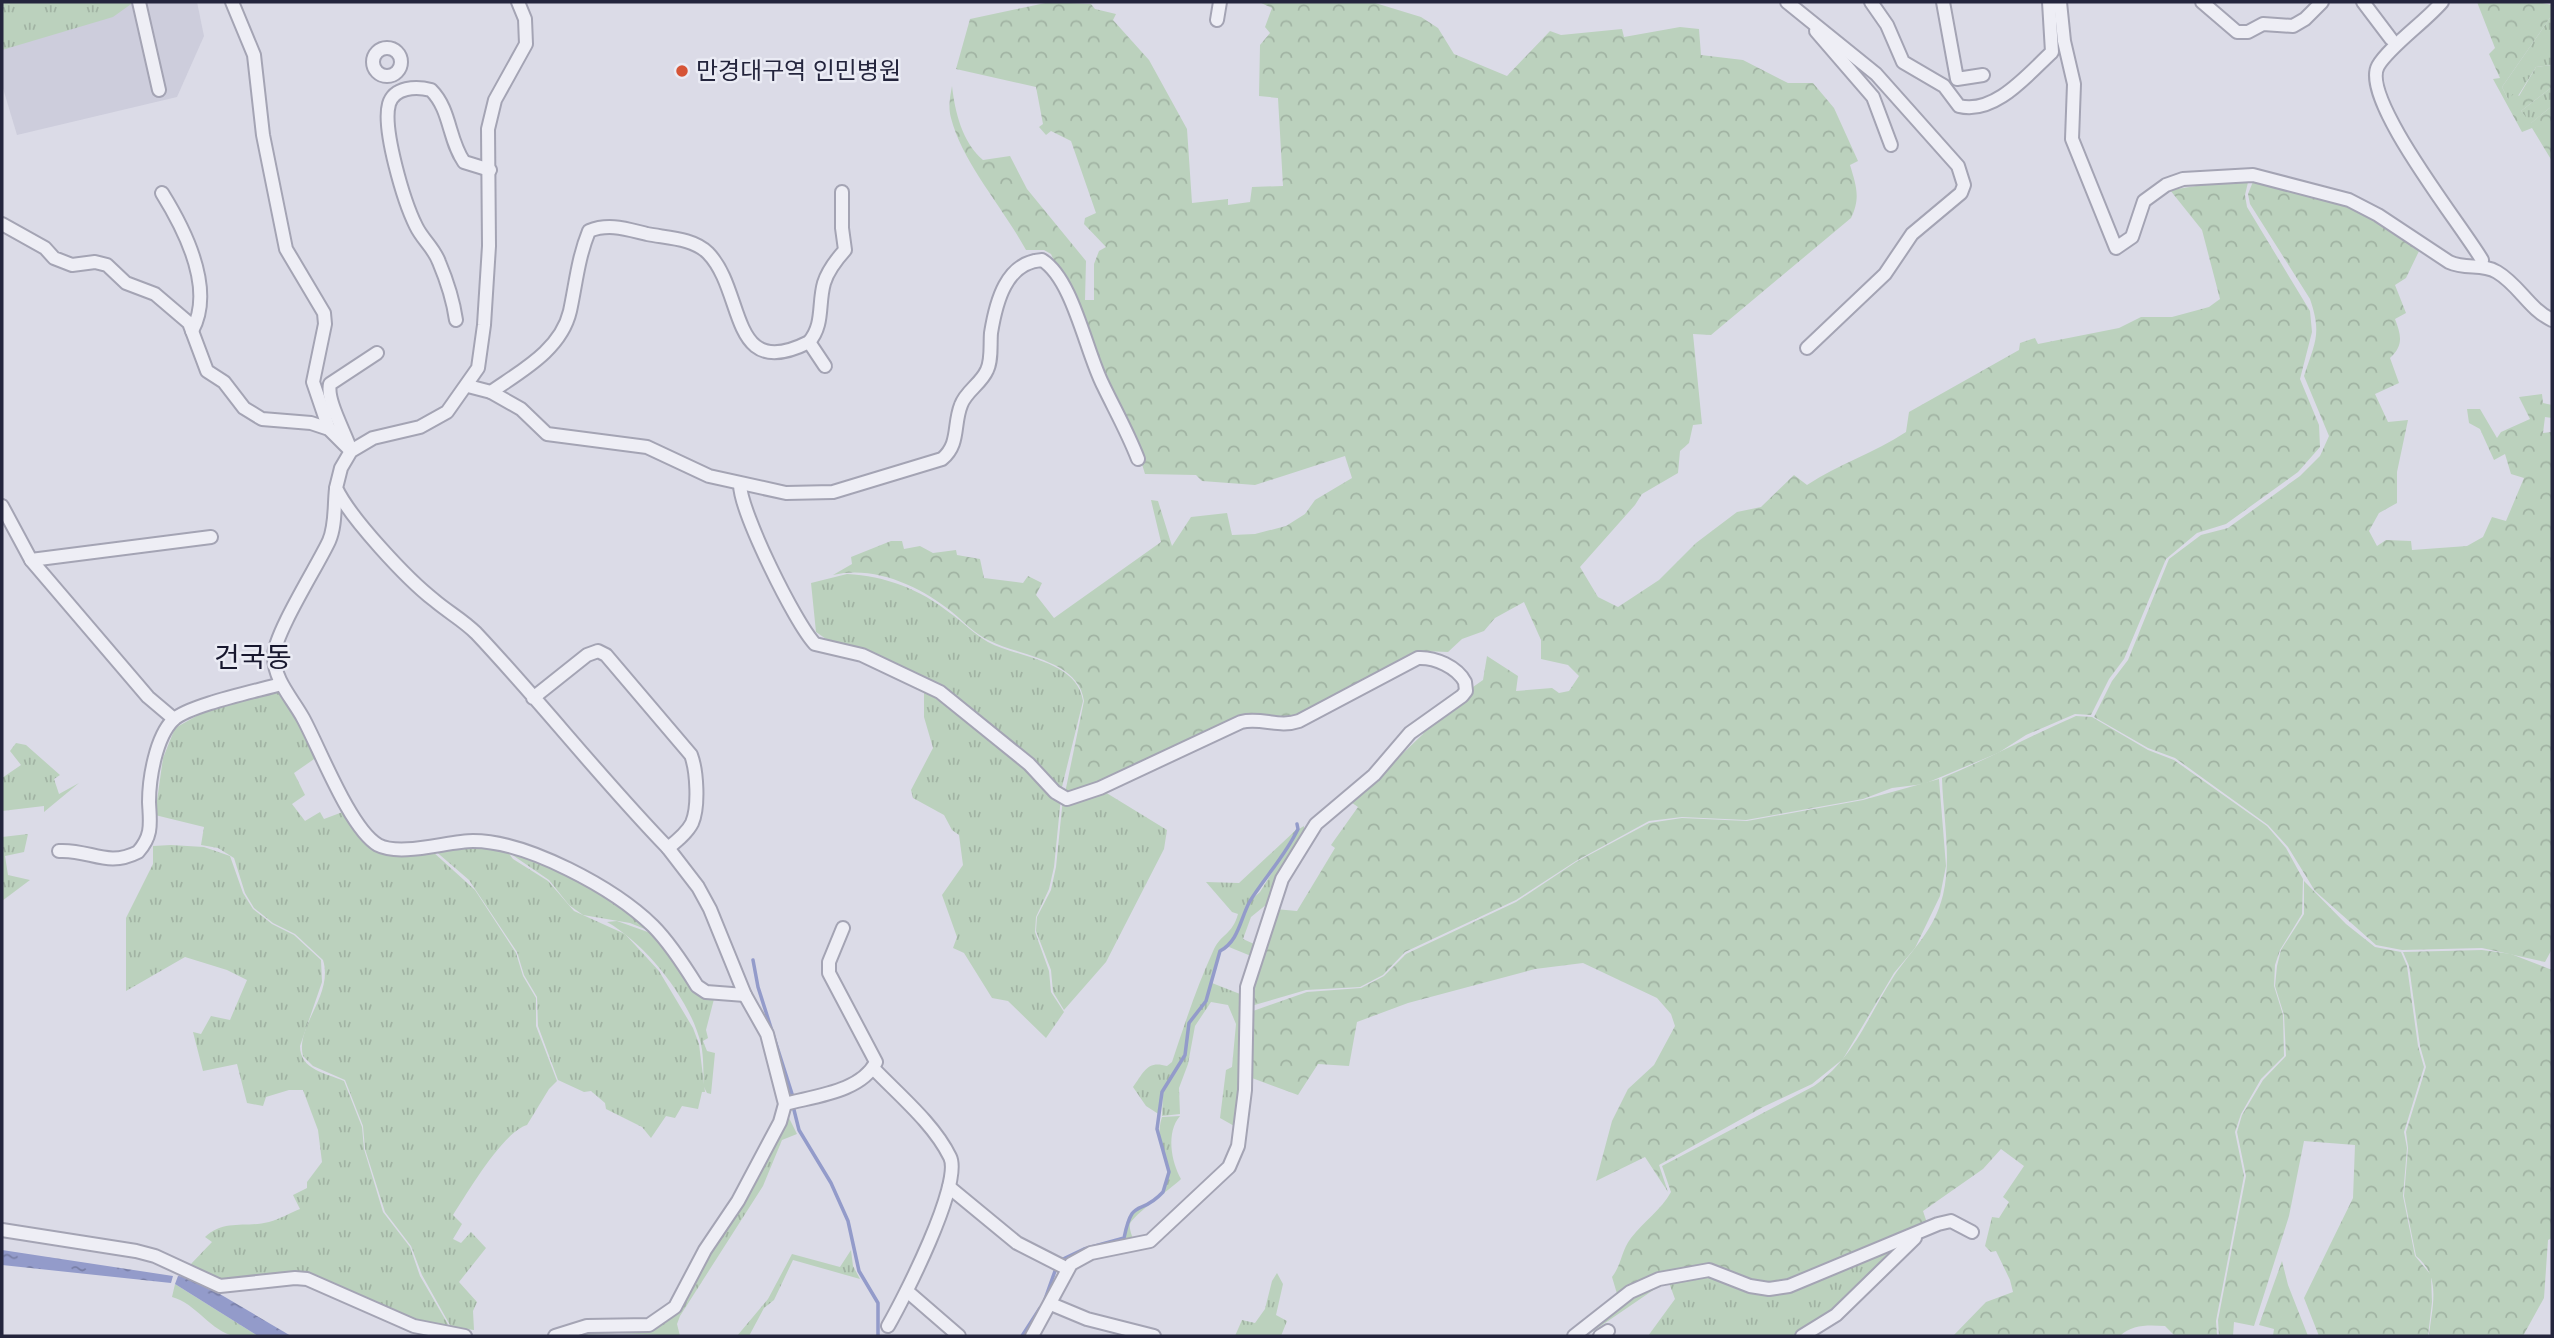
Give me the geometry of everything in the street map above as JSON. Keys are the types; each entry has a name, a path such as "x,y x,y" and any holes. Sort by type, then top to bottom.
{"street":[{"path":"139,2 159,90"},
{"path":"232,2 254,55 263,135 286,249 324,313 325,324 313,382 329,429 351,451"},
{"path":"518,2 525,19 526,44 495,100 488,129 490,170 484,325 478,368 456,402 433,420 421,427 373,438 351,451 341,468 336,488 329,540 274,655 281,684 303,717 352,814 377,844 391,848 472,841 521,848 558,864 634,909 655,928 697,986 706,992 745,995"},
{"path":"1217,20 1220,2"},
{"path":"1787,2 1807,20 1873,97 1891,145"},
{"path":"1871,2 1887,25 1903,62 1944,86 1959,106 1966,108 1986,105 1999,98 2052,52 2049,2"},
{"path":"1943,2 1958,79 1983,75"},
{"path":"2060,2 2064,41 2074,85 2072,139 2116,248 2132,237 2144,201 2166,185 2183,180 2253,175 2349,200 2378,215 2449,262 2462,268 2481,266 2498,272 2536,312 2552,320"},
{"path":"2202,2 2237,32 2248,32 2263,24 2293,26 2305,19 2322,2"},
{"path":"2363,2 2394,43"},
{"path":"2442,2 2394,43 2378,66 2375,86 2427,180 2482,260 2481,266"},
{"path":"1807,20 1876,74 1958,166 1964,185 1961,193 1912,234 1885,274 1807,348"},
{"path":"395,74 402,91"},
{"path":"456,320 453,299 439,260 416,226 396,164 388,114 390,101 402,91 421,87 431,90 443,103 455,144 464,162 490,170"},
{"path":"491,393 544,354 560,334 570,312 578,258 589,231 603,225 693,243 706,251 721,274 745,333 753,346 762,352 778,352 809,342 819,327 824,283 834,262 845,250 842,192"},
{"path":"162,193 185,233 202,289 200,316 192,331"},
{"path":"2,224 45,248 54,258 72,265 95,262 107,265 126,283 155,294 189,323 208,371 224,382 244,408 262,419 310,423 329,429"},
{"path":"468,386 491,393 521,409 547,434 647,447 709,476 740,485 786,493 833,492 942,459 954,444 963,400 989,368 992,331 1007,279 1016,268 1030,261 1042,260 1060,278 1102,385 1123,422 1138,459"},
{"path":"809,342 825,366"},
{"path":"351,451 343,424 328,398 330,384 377,353"},
{"path":"740,485 750,517 775,574 815,644 862,655 940,692 1029,764 1055,792 1067,799 1100,788 1241,722 1256,720 1286,725 1299,721 1418,658 1445,665 1465,682 1466,691 1462,696 1410,733 1374,775 1316,824 1282,879 1247,987 1245,1090 1238,1146 1229,1167 1150,1241 1091,1252 1066,1268 1051,1304 1032,1336"},
{"path":"336,488 357,519 401,568 435,601 469,626 668,848 698,887 710,909 745,995 767,1034 785,1104 779,1122 738,1201 705,1250 675,1307 649,1325 587,1326 555,1336"},
{"path":"2,506 31,560 148,698 174,719"},
{"path":"31,560 211,537"},
{"path":"533,698 587,655 598,651 606,655 691,755 695,768 691,824 668,848"},
{"path":"59,851 73,850 113,861 138,852 152,829 150,790 162,737 174,719 204,706 281,684"},
{"path":"785,1104 831,1094 873,1068 876,1062 829,974 829,962 843,928"},
{"path":"873,1068 922,1119 950,1157 953,1166 949,1187 907,1292 888,1326"},
{"path":"949,1187 1017,1242 1066,1268"},
{"path":"1574,1336 1624,1297 1659,1279 1709,1270 1750,1286 1769,1289 1788,1286 1938,1224 1951,1221 1972,1232"},
{"path":"1802,1336 1836,1315 1906,1245 1938,1224"},
{"path":"2,1230 136,1251 155,1256 220,1286 307,1279 414,1326 465,1336"},
{"path":"907,1292 959,1336"},
{"path":"1051,1304 1087,1319 1154,1336"}],"shaded area":[{"path":"2,2 197,2 204,36 177,97 17,135 2,85"}],"green space":[{"path":"2,2 134,2 113,17 2,50"},
{"path":"1050,2 1091,4 1095,9 1116,14 1113,20 1149,60 1187,129 1192,203 1228,199 1228,205 1250,202 1252,187 1283,186 1278,98 1259,96 1260,45 1270,33 1265,27 1272,8 1259,2 1372,2 1421,17 1438,28 1454,54 1507,76 1550,31 1561,35 1622,29 1624,37 1680,27 1699,29 1701,55 1743,60 1788,83 1813,83 1834,108 1858,161 1850,165 1856,192 1854,211 1851,218 1711,335 1693,334 1702,424 1693,425 1689,443 1680,451 1678,473 1642,494 1580,567 1598,597 1618,607 1659,580 1696,543 1737,512 1761,507 1794,475 1807,485 1906,432 1909,412 2019,350 2020,343 2035,338 2038,344 2119,328 2141,317 2172,317 2209,307 2220,299 2202,230 2170,190 2249,178 2245,195 2247,207 2310,311 2312,332 2300,379 2319,425 2320,447 2298,472 2226,524 2197,533 2166,559 2124,659 2109,679 2091,715 2075,714 2026,735 1998,753 1924,784 1892,788 1863,799 1746,820 1682,817 1649,821 1576,861 1516,900 1405,952 1383,975 1360,987 1306,990 1251,1006 1252,990 1275,909 1297,911 1335,848 1331,845 1358,807 1348,800 1367,788 1423,734 1426,724 1472,693 1473,687 1483,680 1487,656 1518,676 1516,691 1552,688 1559,693 1569,691 1579,676 1568,665 1541,659 1541,640 1524,602 1495,618 1484,631 1462,639 1448,652 1423,651 1410,654 1370,679 1292,718 1245,714 1075,792 1065,793 1084,701 1080,687 1071,676 1046,661 985,638 952,612 911,586 880,575 833,575 852,564 851,557 891,541 902,541 904,549 920,546 933,553 956,550 957,555 980,559 984,578 1023,583 1028,576 1042,583 1036,595 1054,618 1161,542 1151,500 1158,501 1172,546 1191,517 1227,513 1232,535 1255,534 1286,526 1305,514 1315,500 1352,478 1345,456 1255,485 1202,481 1196,475 1145,474 1135,441 1051,254 1044,250 1026,250 964,151 950,114 952,86 958,116 970,144 983,160 1010,156 1027,189 1086,261 1085,300 1094,300 1094,264 1099,251 1106,247 1084,224 1085,218 1096,213 1071,141 1051,131 1046,135 1039,127 1043,124 1036,87 956,69 970,19"},
{"path":"2477,2 2537,2 2552,5 2552,15 2502,87 2508,99 2515,93 2519,96 2536,67 2552,65 2552,87 2521,111 2531,123 2552,106 2552,161 2532,128 2522,132 2493,79 2500,78 2489,54 2495,48"},
{"path":"2552,15 2552,65 2536,67 2518,96 2508,99 2502,87"},
{"path":"2552,87 2552,106 2530,124 2521,111"},
{"path":"2254,179 2356,207 2420,249 2406,278 2395,285 2406,313 2395,319 2400,340 2398,349 2390,358 2399,383 2375,394 2388,422 2408,420 2397,472 2397,503 2379,513 2369,531 2377,546 2386,540 2411,541 2412,550 2467,546 2483,537 2492,517 2506,521 2524,478 2511,474 2505,454 2494,460 2480,429 2469,423 2467,409 2480,409 2497,438 2501,432 2530,419 2519,397 2542,394 2543,403 2552,405 2552,418 2545,417 2543,433 2552,432 2552,949 2545,962 2482,948 2402,950 2376,945 2315,891 2288,847 2268,825 2175,758 2148,748 2094,717 2112,681 2128,660 2169,559 2201,535 2228,528 2300,476 2320,456 2329,436 2304,376 2316,338 2314,311 2310,299 2250,204 2248,194"},
{"path":"847,574 902,585 927,597 988,642 1044,662 1070,677 1078,687 1083,701 1061,791 924,677 895,667 864,649 829,641 816,632 811,583"},
{"path":"924,686 1061,797 1054,867 1049,889 1036,917 1035,932 1049,971 1051,992 1064,1012 1046,1038 1008,1001 992,998 964,953 953,948 957,937 942,895 963,865 959,835 952,830 944,815 913,798 911,790 933,748 924,717"},
{"path":"281,688 317,757 294,773 305,795 292,804 305,821 320,812 324,819 348,810 373,842 432,851 475,890 516,953 523,976 536,998 536,1026 557,1081 549,1089 527,1125 497,1150 453,1215 462,1224 453,1239 461,1243 471,1232 486,1248 459,1282 477,1302 473,1311 474,1330 451,1327 422,1275 411,1246 385,1212 365,1149 363,1126 345,1080 313,1066 303,1056 304,1033 323,986 323,960 295,934 273,923 254,908 245,893 234,858 218,848 201,845 204,827 155,815 163,758 175,728 209,709"},
{"path":"2076,716 2092,717 2148,750 2174,760 2267,826 2286,848 2303,879 2302,914 2280,950 2275,965 2274,986 2283,1015 2284,1056 2261,1079 2241,1114 2235,1132 2244,1176 2216,1321 2217,1336 2175,1336 2165,1326 2153,1325 2135,1327 2120,1336 1953,1336 1986,1302 2013,1292 1996,1251 1991,1252 1985,1246 1992,1217 1999,1218 2009,1202 2003,1197 2024,1166 2001,1149 1983,1169 1923,1211 1927,1223 1803,1277 1767,1286 1708,1265 1618,1297 1612,1277 1625,1248 1671,1192 1662,1166 1814,1086 1828,1075 1859,1036 1894,976 1929,929 1939,908 1946,881 1947,852 1942,778"},
{"path":"16,743 26,745 60,775 54,779 59,794 79,783 44,812 44,806 2,811 2,778 21,765 10,751"},
{"path":"1939,779 1946,866 1940,896 1915,948 1894,973 1843,1059 1812,1084 1763,1107 1659,1165 1668,1192 1645,1157 1596,1181 1612,1121 1628,1089 1654,1065 1675,1026 1671,1014 1657,998 1583,963 1535,969 1408,1003 1357,1022 1349,1066 1318,1064 1298,1095 1252,1078 1253,1011 1307,992 1361,988 1384,976 1406,954 1516,902 1576,862 1649,823 1682,818 1747,821 1863,800"},
{"path":"1100,789 1167,830 1164,849 1106,962 1064,1010 1053,992 1051,970 1036,931 1037,917 1051,890 1063,798"},
{"path":"1304,826 1304,839 1277,875 1267,904 1251,917 1243,939 1254,944 1251,956 1229,947 1252,899 1260,892 1299,829"},
{"path":"1297,829 1248,906 1232,938 1219,950 1206,1000 1189,1022 1184,1054 1162,1092 1160,1115 1146,1106 1133,1087 1150,1066 1167,1066 1172,1062 1214,949 1233,926 1238,914 1232,912 1206,882 1239,883"},
{"path":"28,834 24,852 5,856 8,875 30,880 2,901 2,837"},
{"path":"474,843 504,847 513,859 548,881 574,911 625,934 659,971 693,1028 699,1044 705,1092 702,1092 698,1109 682,1106 675,1118 666,1116 651,1138 642,1127 606,1109 605,1103 591,1091 584,1092 558,1080 538,1026 537,997 524,975 517,952 469,880 433,849"},
{"path":"153,846 204,847 230,856 243,893 253,909 272,924 294,935 321,960 322,982 300,1046 301,1054 315,1070 344,1081 362,1127 364,1149 383,1212 410,1247 420,1276 449,1326 418,1322 316,1276 221,1280 190,1265 212,1242 205,1237 212,1231 228,1226 269,1222 300,1209 293,1195 307,1188 307,1182 322,1162 318,1130 303,1090 289,1090 266,1097 263,1106 247,1103 237,1064 203,1071 193,1032 201,1034 211,1016 230,1020 247,980 227,970 185,957 126,991 126,918 153,864"},
{"path":"521,851 608,896 657,934 630,923 583,915 569,905 549,880 508,852"},
{"path":"2304,881 2346,924 2375,947 2401,952 2407,966 2418,1046 2424,1067 2404,1132 2407,1148 2403,1196 2415,1256 2431,1275 2432,1302 2428,1336 2319,1336 2304,1298 2353,1198 2355,1145 2304,1141 2289,1216 2254,1326 2234,1322 2233,1336 2219,1336 2218,1320 2246,1176 2237,1132 2242,1115 2263,1080 2286,1056 2284,1015 2275,986 2277,966 2281,950 2304,914"},
{"path":"617,921 659,936 702,993 714,999 706,1030 708,1038 703,1041 707,1051 715,1053 711,1094 707,1093 704,1087 701,1044 687,1009 677,991 651,958 607,922"},
{"path":"2482,950 2511,954 2552,970 2552,1238 2548,1240 2544,1298 2523,1336 2429,1336 2433,1303 2432,1283 2424,1264 2416,1256 2404,1196 2408,1148 2406,1132 2426,1067 2420,1046 2409,966 2403,952"},
{"path":"1212,983 1240,994 1244,1040 1236,1127 1220,1118 1226,1070 1232,1067 1236,1024 1228,1005 1211,1002 1195,1026 1188,1064 1179,1088 1180,1114 1162,1116 1163,1092 1185,1055 1190,1023 1207,1001"},
{"path":"787,1114 797,1134 782,1140 763,1186 680,1316 677,1324 680,1336 618,1333 564,1336 650,1327 674,1316"},
{"path":"1180,1116 1173,1130 1172,1147 1181,1179 1132,1220 1130,1228 1134,1241 1062,1261 1124,1239 1128,1218 1133,1212 1164,1193 1167,1171 1160,1137 1162,1117"},
{"path":"1918,1234 1843,1305 1797,1336 1648,1336 1675,1299 1668,1280 1586,1336 1577,1336 1623,1300 1675,1276 1713,1276 1750,1290"},
{"path":"851,1250 853,1266 860,1279 793,1260 774,1300 764,1308 749,1336 737,1336 768,1299 792,1254 840,1267"},
{"path":"2282,1261 2288,1285 2308,1336 2273,1336 2274,1329 2259,1325"},
{"path":"1277,1273 1283,1284 1276,1315 1287,1321 1281,1336 1235,1336 1242,1320 1255,1323 1265,1309 1272,1281"},
{"path":"175,1284 258,1336 238,1337 218,1329 189,1305 172,1297"}],"water":[{"path":"2,1250 173,1276 171,1283 2,1265"},
{"path":"178,1276 191,1277 291,1336 258,1336 175,1284"}],"waterway":[{"path":"1061,1260 1084,1249 1124,1238 1134,1211 1155,1200 1163,1192 1169,1172 1157,1129 1162,1092 1185,1055 1189,1023 1206,1001 1220,951 1235,936 1250,901 1287,848 1298,829 1297,824"},
{"path":"753,960 758,987 793,1097"},
{"path":"793,1106 799,1130 831,1183 848,1221 859,1271 878,1303 878,1336"},
{"path":"1044,1302 1055,1271"},
{"path":"1022,1336 1040,1308"}],"place":[{"name":"만경대구역 인민병원","path":"682,71"}],"district":[{"name":"건국동","path":"253,657"}]}
